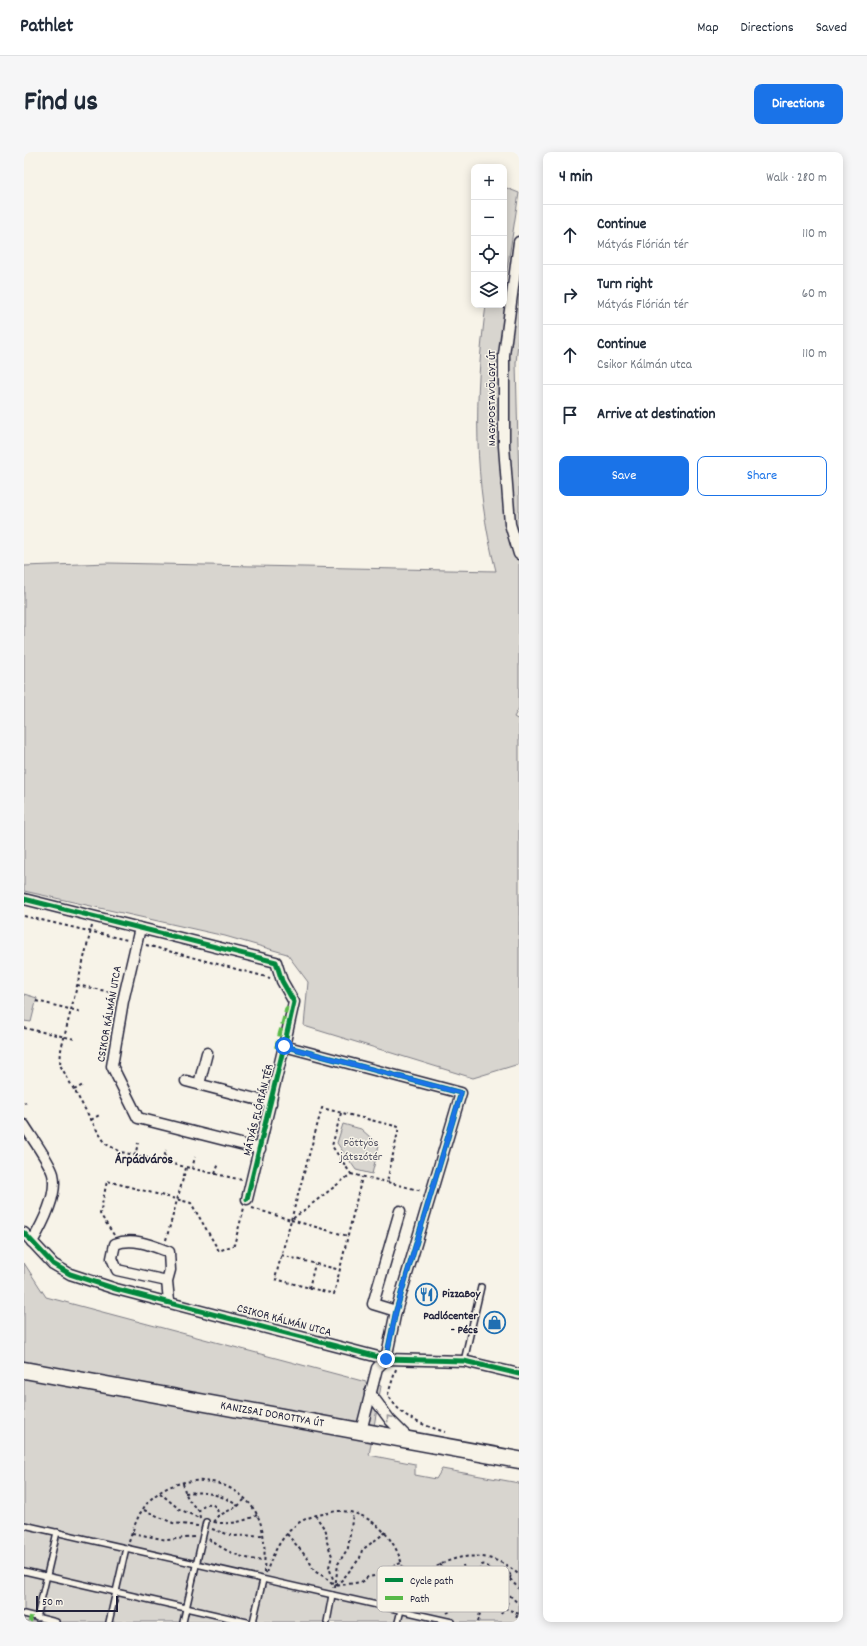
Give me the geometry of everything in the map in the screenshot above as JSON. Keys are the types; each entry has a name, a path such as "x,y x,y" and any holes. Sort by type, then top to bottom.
{"main road":[{"name":"KANIZSAI DOROTTYA ÚT","path":"24,1370 519,1460"}],"street":[{"name":"NAGYPOSTAVÖLGYI ÚT","path":"519,242 504,355 504,446 510,524 519,554"},
{"path":"24,899 140,928"},
{"name":"CSIKOR KÁLMÁN UTCA","path":"140,928 112,1066 138,1118 260,1149"},
{"name":"MÁTYÁS FLÓRIÁN TÉR","path":"140,928 276,962 282,981 294,1002 260,1149 243,1203"},
{"path":"284,1046 461,1093 396,1311 386,1359 377,1368 361,1431"},
{"path":"200,1084 207,1053"},
{"path":"186,1081 271,1103"},
{"path":"24,1125 53,1174 52,1195 44,1221 32,1242"},
{"path":"396,1311 374,1304 400,1211"},
{"name":"CSIKOR KÁLMÁN UTCA","path":"24,1233 53,1264 70,1274 116,1289 169,1301 386,1359 464,1361 519,1374"},
{"path":"167,1281 117,1270 112,1258 115,1244 124,1240 150,1244 169,1252 170,1270 167,1281 169,1301"},
{"path":"370,1393 390,1420 410,1440"}],"lane":[{"path":"464,1361 481,1287"},
{"path":"183,1622 206,1522"},
{"path":"24,1525 377,1605"},
{"path":"37,1618 56,1532"},
{"path":"109,1622 126,1548"},
{"path":"24,1572 247,1622"},
{"path":"253,1622 263,1580"},
{"path":"327,1622 332,1595"},
{"path":"398,1622 400,1612"},
{"path":"410,1612 452,1622"},
{"path":"24,1614 56,1622"}],"path":[{"path":"24,916 282,981"},
{"path":"77,985 125,996"},
{"path":"36,1001 82,1012"},
{"path":"24,1028 75,1039"},
{"path":"74,1090 83,1085"},
{"path":"362,1177 334,1294 275,1279 322,1108 399,1127 387,1182"},
{"path":"341,1113 332,1146 351,1174 431,1193"},
{"path":"91,1120 101,1114"},
{"path":"135,1156 138,1143"},
{"path":"163,1162 166,1150"},
{"path":"192,1169 195,1157"},
{"path":"215,1174 218,1163"},
{"path":"163,1250 186,1168"},
{"path":"242,1187 245,1174"},
{"path":"291,1220 351,1174"},
{"path":"120,1242 100,1214 107,1181 191,1203 219,1251 234,1245 243,1203 291,1220 348,1236"},
{"path":"282,1255 340,1270"},
{"path":"309,1288 315,1264"},
{"path":"398,1359 388,1394 394,1407 416,1422 452,1434"},
{"path":"126,1548 136,1519 152,1499 169,1486 192,1480 216,1482 240,1493 254,1508 263,1531 265,1552 263,1580"},
{"path":"183,1483 185,1493 191,1503 199,1510 200,1518"},
{"path":"185,1493 200,1492 214,1494 228,1499 238,1506"},
{"path":"160,1493 179,1509 206,1522 224,1524 236,1523 257,1515"},
{"path":"214,1522 218,1516 238,1506 245,1499"},
{"path":"199,1510 204,1505 211,1504 217,1508 218,1516"},
{"path":"263,1580 273,1554 286,1534 297,1524 315,1515 339,1511 365,1516 386,1532 398,1553 402,1566"},
{"path":"332,1595 338,1564 348,1548 354,1514"},
{"path":"315,1515 326,1531 327,1542 332,1556 329,1567 334,1585"},
{"path":"334,1585 343,1579 360,1558 362,1550 386,1532"},
{"path":"286,1534 309,1560 314,1571 326,1577 334,1585"},
{"path":"438,1566 456,1558 466,1556 485,1557 507,1566"},
{"path":"484,1564 485,1557"},
{"path":"393,1566 401,1563"},
{"path":"480,1566 484,1564"},
{"path":"484,1564 488,1566"},
{"path":"509,1568 519,1575"},
{"path":"509,1573 511,1574 510,1579 519,1589"},
{"path":"334,1585 361,1582 368,1577 377,1575"},
{"path":"509,1595 519,1604"},
{"path":"509,1609 518,1614 516,1619 519,1621"},
{"path":"437,1618 448,1612"},
{"path":"478,1622 480,1612"}],"green space":[{"path":"507,188 519,193 507,270"},
{"path":"507,290 519,295 519,332 516,363 519,485 519,708 514,717 519,720 519,1064 473,1078 304,1026 308,982 287,954 225,936 24,891 24,566 109,563 496,571 488,538 483,505 478,439 479,372 486,308 507,308"},
{"path":"24,994 37,998 31,1022 24,1021"},
{"name":"Pöttyös játszótér","path":"343,1124 361,1129 379,1145 372,1174 356,1170 337,1143"},
{"path":"24,1263 46,1297 381,1386 369,1455 415,1464 415,1475 436,1479 442,1469 519,1483 519,1622 24,1622"}],"marked path":[{"path":"276,1048 287,1007"},
{"path":"30,1622 31,1616"}],"cycle path":[{"path":"24,899 276,962 282,981 294,1002 284,1046"},
{"path":"247,1199 284,1046 461,1093 396,1311 386,1359"},
{"path":"24,1233 53,1264 70,1274 116,1289 386,1359 464,1361 519,1374"}],"place":[{"name":"PizzaBoy","path":"426,1294"},
{"name":"Padlócenter - Pécs","path":"494,1323"}],"district":[{"name":"Árpádváros","path":"144,1160"}],"route":[{"path":"284,1046 461,1093 396,1311 386,1359"}]}
